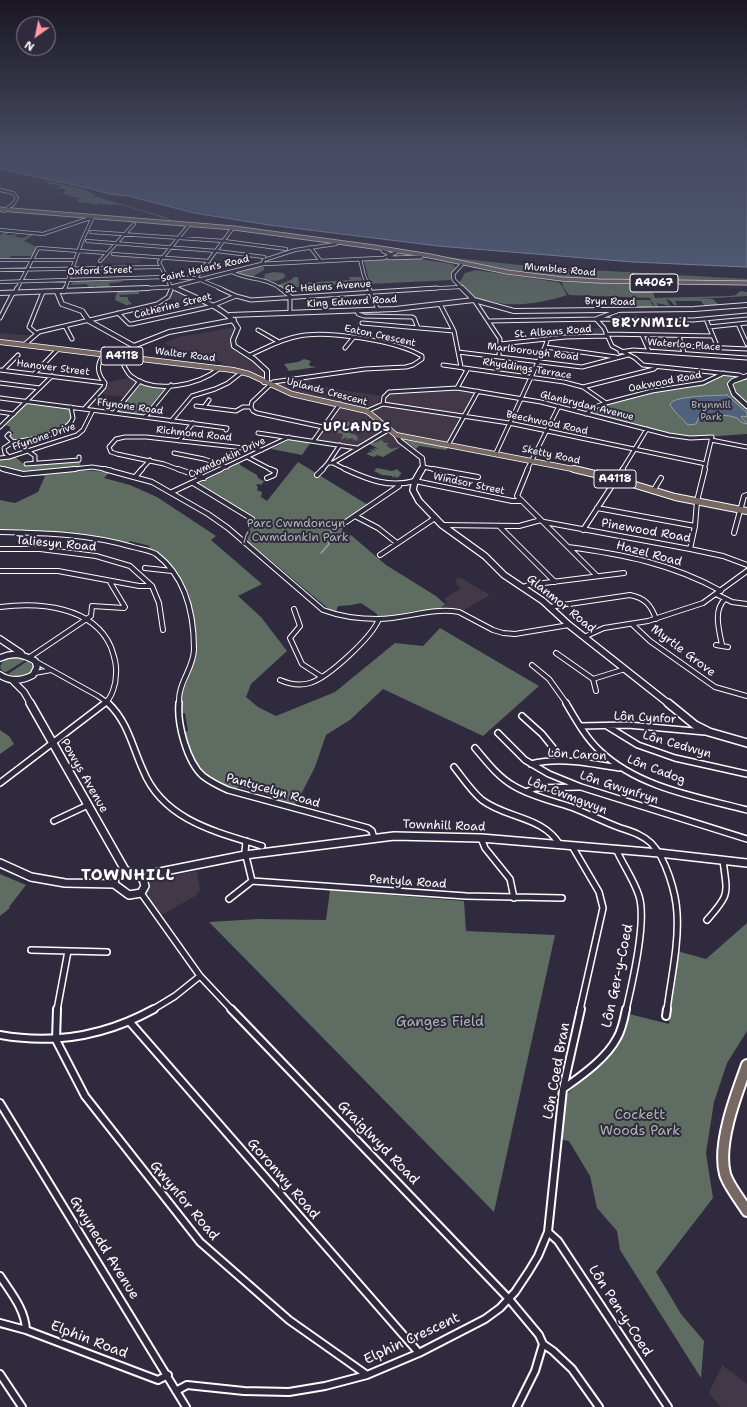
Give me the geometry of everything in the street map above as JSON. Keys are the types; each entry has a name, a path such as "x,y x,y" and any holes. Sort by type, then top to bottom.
{"main road":[{"path":"59,217 79,219 91,218"},
{"path":"76,217 234,228 385,250"},
{"name":"Mumbles Road","path":"91,218 232,229 404,252 538,277"},
{"name":"Mumbles Road","path":"385,250 395,254 562,280 747,284"},
{"name":"Walter Road","path":"0,342 220,368 242,372 267,383"},
{"name":"Uplands Crescent","path":"267,383 301,396 367,411 388,430 396,435"},
{"name":"Sketty Road","path":"396,435 532,460 616,479 653,491 747,511"},
{"path":"747,1065 732,1107 722,1157 726,1176 747,1211"}],"street":[{"path":"64,292 91,218"},
{"path":"0,230 43,234 79,219"},
{"path":"100,261 134,224"},
{"path":"188,226 159,262 160,267 171,289 211,306 230,316 234,320 238,328 232,339 232,344 237,350 250,355 267,371 267,383 252,402 251,407"},
{"path":"198,278 232,229"},
{"path":"91,232 224,241 286,249"},
{"path":"87,241 217,250 264,257"},
{"name":"Saint Helen's Road","path":"0,293 171,289 198,278 232,272 262,264 264,260 295,250 336,244"},
{"path":"0,318 38,248 107,253"},
{"path":"310,248 320,260"},
{"path":"262,264 384,258 404,252"},
{"path":"113,254 209,261"},
{"path":"395,254 421,257"},
{"path":"360,259 364,276 378,310"},
{"path":"0,260 75,260"},
{"path":"462,264 454,274 454,280 474,300 500,339 499,356"},
{"path":"0,270 26,272 160,267"},
{"path":"232,272 239,276 273,283 284,290 290,298 290,314"},
{"name":"Oxford Street","path":"0,282 165,277 198,278"},
{"name":"St. Helens Avenue","path":"198,278 236,296 252,300 461,287"},
{"path":"24,345 36,333 157,304 168,297 171,289"},
{"path":"36,333 33,332 29,326 43,292"},
{"path":"57,292 62,304 82,311 89,321 134,346"},
{"name":"Catherine Street","path":"118,313 130,325 211,306 236,296"},
{"name":"King Edward Road","path":"230,316 378,310 474,300"},
{"name":"Bryn Road","path":"474,300 509,310 694,309 747,306"},
{"path":"440,304 454,331 461,366 467,370 457,388"},
{"path":"358,310 358,314 364,316 412,317 414,318 418,328"},
{"path":"596,319 620,310"},
{"path":"488,321 706,319 747,315"},
{"path":"596,319 604,328 612,346 641,364 656,367 724,373 745,377"},
{"path":"706,319 718,348"},
{"path":"220,368 211,375 200,380 171,385 156,385 133,378 126,372 124,366 126,357 134,346 171,331 234,320"},
{"path":"362,323 454,331"},
{"path":"738,324 747,344"},
{"path":"709,327 747,324"},
{"path":"65,326 72,339"},
{"path":"258,330 280,342"},
{"name":"Eaton Crescent","path":"250,355 292,336 325,334 413,350 419,352 422,356 422,359 413,365 406,367 365,369 267,383"},
{"path":"642,335 649,351"},
{"name":"St. Albans Road","path":"500,344 578,336 714,336"},
{"path":"679,336 684,353"},
{"path":"345,348 353,338"},
{"path":"496,453 545,347 547,341 546,339"},
{"path":"683,346 747,349"},
{"path":"545,347 618,358"},
{"path":"34,374 58,349"},
{"name":"Waterloo Place","path":"620,352 633,350 747,358"},
{"name":"Marlborough Road","path":"458,352 582,367 628,355"},
{"path":"84,409 104,387 105,383 97,372 97,368 100,359 104,354"},
{"path":"2,370 18,356"},
{"name":"Rhyddings Terrace","path":"443,365 564,382 583,387 606,403"},
{"path":"583,387 654,369 656,367"},
{"name":"Hanover Street","path":"2,370 105,383"},
{"path":"171,421 192,396 228,383 242,372"},
{"name":"Oakwood Road","path":"586,414 591,408 606,403 644,392 698,385 708,382 724,373"},
{"path":"0,427 52,376"},
{"path":"745,377 733,381 730,384 730,389 735,396 747,406"},
{"path":"114,413 140,381"},
{"path":"0,383 40,388"},
{"path":"145,417 171,385"},
{"name":"Glanbrydan Avenue","path":"383,404 384,397 389,392 457,388 559,406 669,435 690,438 712,438 747,447"},
{"path":"448,445 478,391"},
{"name":"Ffynone Road","path":"0,398 227,428 226,430"},
{"path":"204,407 210,400"},
{"path":"314,440 340,404"},
{"path":"367,411 383,404"},
{"name":"Beechwood Road","path":"383,404 509,423 706,464"},
{"path":"196,406 236,411 243,406 251,407 253,411 257,413 323,427"},
{"path":"559,406 532,460 517,496 520,501 597,576"},
{"path":"9,457 2,448 13,442 60,431 68,427 72,422 74,415 72,407"},
{"name":"Ffynone Drive","path":"0,458 9,457 83,432 93,410"},
{"path":"0,412 14,414"},
{"path":"178,442 193,424"},
{"path":"583,530 647,429"},
{"path":"333,463 388,430"},
{"path":"258,433 314,440 357,448"},
{"path":"9,434 7,436 13,442"},
{"path":"328,463 333,463 376,482 390,485 400,485 415,481 424,467 422,458 400,441 396,435"},
{"name":"Richmond Road","path":"150,460 111,452 109,447 116,439 125,437 146,437 178,442 262,450"},
{"name":"Cwmdonkin Drive","path":"172,492 289,437"},
{"path":"690,549 695,526 697,501 712,438"},
{"path":"317,474 328,463 340,445"},
{"path":"28,451 35,456 35,462"},
{"path":"174,453 204,459 227,467"},
{"path":"26,464 35,462 79,460 79,457"},
{"path":"247,457 273,469 276,473 281,475"},
{"path":"136,476 150,460 204,478"},
{"path":"424,467 478,477"},
{"path":"0,468 23,474 92,468 113,470 152,482 172,492 208,514 237,535 323,610 333,614 379,619 440,610 453,611 460,612 493,630 515,634 569,625"},
{"path":"268,478 276,473"},
{"path":"653,491 661,478"},
{"name":"Windsor Street","path":"415,481 512,501 520,501"},
{"name":"Glanmor Road","path":"415,481 413,485 415,494 442,525 485,556 504,574 549,607 569,625 695,725 709,732 747,743"},
{"path":"193,482 252,519"},
{"path":"340,526 400,485"},
{"path":"734,533 739,510 744,496 747,495"},
{"path":"597,508 695,526"},
{"path":"355,516 378,528 397,543"},
{"path":"380,554 436,518"},
{"path":"442,525 519,526 541,520"},
{"name":"Pinewood Road","path":"541,520 549,524 723,556 747,565"},
{"path":"499,526 555,582"},
{"name":"Pantycelyn Road","path":"0,532 66,534 108,540 155,553 180,581 188,596 193,626 194,651 191,666 180,692 178,715 181,733 195,766 202,775 215,784 228,790 368,828 372,831 374,838"},
{"name":"Hazel Road","path":"568,547 624,556 652,563 694,577 721,591"},
{"name":"Taliesyn Road","path":"0,549 40,549 96,556 130,566 152,586 159,603 163,630"},
{"path":"145,568 172,571"},
{"path":"0,571 64,572 110,582 148,587 152,586"},
{"path":"584,637 604,628 633,625 656,619 703,602 721,591 747,571"},
{"path":"523,587 528,585 624,573"},
{"path":"33,659 91,616 92,606 125,607 110,582"},
{"path":"716,594 725,599 747,604"},
{"path":"549,607 630,595 640,597 645,601 653,610 656,619"},
{"path":"722,645 720,637 719,609 721,603 725,599"},
{"path":"0,607 33,606 57,609 76,614 102,632 107,639 116,660 118,672 116,684 107,702 0,783"},
{"path":"294,609 300,626 290,638 302,664 322,677"},
{"path":"280,680 297,685 311,683 322,677 371,633 376,627 379,619"},
{"name":"Myrtle Grove","path":"633,625 650,641 715,687 747,696"},
{"path":"2,640 23,654 107,702 126,723 131,733 141,767 156,792 166,805 178,815 209,830 262,846"},
{"path":"1,658 5,649 2,640"},
{"path":"716,645 728,647"},
{"path":"556,652 593,679 596,691"},
{"path":"1,658 15,653 23,654"},
{"path":"33,659 36,667 34,673"},
{"name":"Lôn Cadog","path":"532,665 543,671 554,685 585,734 601,752 623,769 635,775 675,789 747,810"},
{"path":"593,679 625,669"},
{"path":"0,675 13,681 27,678 34,673 52,670"},
{"path":"24,692 27,678"},
{"name":"Powys Avenue","path":"13,681 24,692 125,870"},
{"path":"522,716 542,734 564,761"},
{"name":"Lôn Cynfor","path":"580,726 658,727 709,732"},
{"name":"Lôn Cedwyn","path":"607,726 638,745 675,758 747,774"},
{"name":"Lôn Gwynfryn","path":"498,733 525,760 544,772 581,787 747,839"},
{"name":"Lôn Cwmgwyn","path":"475,748 505,780 526,792 548,801 569,806 636,834 649,841 659,853"},
{"name":"Lôn Caron","path":"531,764 564,761 599,764 623,769"},
{"path":"454,767 483,800 496,808 534,822 552,832 558,838 560,845"},
{"path":"526,792 535,788 581,787"},
{"path":"54,821 88,805"},
{"name":"Townhill Road","path":"143,879 155,873 245,855 394,836 481,838 659,853 747,863"},
{"path":"481,838 482,845 497,860 510,879 514,898"},
{"path":"229,899 252,881 245,855 246,841"},
{"name":"Lôn Coed Bran","path":"509,1299 529,1271 548,1232 563,1089 603,908 598,892 572,846"},
{"name":"Lôn Ger-y-Coed","path":"563,1089 579,1078 617,1039 625,1016 642,920 641,902 627,869 616,849"},
{"path":"659,853 676,901 676,934 666,1016"},
{"path":"707,920 723,902 727,892 723,860"},
{"path":"0,863 31,877 65,883 114,884 129,894 141,893 145,886 143,879 125,870 115,878 114,884"},
{"name":"Pentyla Road","path":"252,881 466,896 562,898"},
{"name":"Graiglwyd Road","path":"141,893 200,976 509,1299 540,1335 543,1344 572,1368 599,1407"},
{"path":"31,950 107,952"},
{"path":"56,1040 56,1013 68,951"},
{"path":"0,1035 56,1040 86,1035 129,1021 167,1001 200,976"},
{"name":"Goronwy Road","path":"129,1021 419,1353"},
{"name":"Gwynfor Road","path":"56,1040 85,1096 200,1242 289,1320 367,1375"},
{"name":"Gwynedd Avenue","path":"0,1103 186,1407"},
{"name":"Lôn Pen-y-Coed","path":"548,1232 558,1241 668,1407"},
{"path":"0,1276 23,1312 26,1322 26,1330"},
{"name":"Elphin Crescent","path":"176,1391 187,1385 244,1391 289,1392 325,1386 367,1375 419,1353 485,1319 509,1299"},
{"name":"Elphin Road","path":"0,1323 26,1330 158,1380 168,1376"},
{"path":"517,1407 536,1372 543,1344"},
{"path":"0,1374 22,1407"}],"shaded area":[{"path":"107,254 142,257 139,261 142,261 141,263 98,263"},
{"path":"174,288 210,306 193,310 170,298 171,289"},
{"path":"236,327 231,339 232,347 250,356 266,370 265,380 220,366 223,363 208,354 173,350 174,348 164,343 178,337"},
{"path":"602,328 604,335 572,335 567,329"},
{"path":"0,333 32,335 24,342 0,339"},
{"path":"645,336 674,336 681,352 653,350"},
{"path":"305,376 312,384 381,396 377,405 365,408 295,393 269,381"},
{"path":"129,378 137,382 124,397 100,394 109,382"},
{"path":"457,389 475,392 462,415 389,404 385,401 386,396 391,392"},
{"path":"341,406 366,413 403,446 389,453 364,441 356,446 316,439"},
{"path":"387,406 461,417 447,443 394,433 372,412"},
{"path":"456,578 463,579 490,595 463,611 458,609 442,608 447,602 444,599 461,588 457,585"},
{"path":"197,871 200,890 197,895 160,916 146,892 151,881 156,878"},
{"path":"722,1365 747,1384 747,1407 721,1407 709,1393"}],"green space":[{"path":"160,218 168,218 171,221"},
{"path":"6,231 9,232 6,235 14,235 19,233 15,236 22,238 35,234 24,241 37,247 32,256 11,256 7,260 0,260 0,235"},
{"path":"446,257 538,267 747,279 747,281 570,278 503,269"},
{"path":"414,258 452,264 456,267 451,275 451,280 370,284 364,261"},
{"path":"264,267 264,270 250,278 238,273 252,268"},
{"path":"476,270 557,282 560,283 567,295 528,304 508,304 489,301 485,303 475,299 459,283 465,273"},
{"path":"274,272 283,273 286,276 275,281 264,278 265,274"},
{"path":"294,277 298,277 299,283 350,280 349,277 361,277 363,283 283,288 278,285 291,280"},
{"path":"122,281 110,283 110,288 98,288 93,286 90,288 86,284 70,285 73,282"},
{"path":"562,282 650,284 655,298 730,296 736,295 740,291 747,292 747,296 698,299 713,299 719,305 726,306 704,305 701,301 675,301 677,305 674,305 671,301 666,299 670,306 657,303 658,307 656,308 650,299 652,298 569,295 563,287"},
{"path":"139,291 139,294 119,295 120,297 128,297 128,300 132,304 127,305 128,306 115,300 117,292"},
{"path":"632,300 650,300 654,308 714,307 634,309 637,308"},
{"path":"304,359 311,361 309,364 310,366 317,367 289,371 284,364 298,362"},
{"name":"Brynmill Park","path":"724,375 744,377 733,381 730,389 747,406 747,434 690,438 669,435 590,412 593,409 635,396 697,386 715,380"},
{"path":"747,378 747,404 735,392 734,382"},
{"path":"142,383 162,386 165,388 143,415 117,412"},
{"path":"28,402 70,409 70,421 60,429 53,432 14,441 9,437 14,433 10,430 10,427 6,425"},
{"path":"354,420 357,423 365,422 364,424 367,423 366,426 363,427 370,427 373,429 363,433 357,427 353,427 354,430 350,431 349,433 356,435 358,439 356,442 356,439 353,441 353,438 351,438 350,441 350,438 346,440 347,437 341,440 343,434 325,430 327,428 341,430 343,427 339,426 344,426 346,423 342,421 350,422"},
{"path":"291,439 300,440 299,442 311,442 302,455 271,449"},
{"path":"383,439 383,443 389,443 386,445 391,449 400,447 383,457 377,455 374,457 366,454 370,452 368,451 373,453 370,449 376,451 373,448 379,449 369,444 371,444 370,443 375,443"},
{"path":"404,440 448,448 446,450 419,446 416,449"},
{"path":"15,457 26,466 80,461 81,470 110,472 104,478 130,485 157,497 216,536 211,540 262,584 238,596 261,617 287,651 251,684 246,697 258,707 276,716 335,692 395,643 423,646 440,628 539,686 483,736 383,689 350,720 326,735 315,767 295,806 272,800 273,796 238,787 236,790 225,786 215,781 201,769 191,753 183,732 188,731 185,713 180,713 181,695 196,654 194,618 188,592 175,572 158,552 148,549 150,546 130,541 128,543 108,538 66,533 71,530 64,533 0,531 0,500 15,503 38,492 45,476 19,475 0,470 0,459"},
{"name":"Parc Cwmdoncyn / Cwmdonkin Park","path":"298,462 368,505 336,526 352,536 386,565 436,596 445,604 440,609 419,610 386,617 377,616 377,614 361,603 338,606 336,612 331,611 243,537 254,519 198,484 240,463 240,465 257,475 258,478 263,481 265,480 261,485 256,485 258,487 257,490 262,492 261,497 267,501"},
{"path":"377,468 392,471 397,469 402,474 396,478 394,476 392,478 392,476 382,475 374,471"},
{"path":"19,657 25,659 24,661 6,672 2,671 0,667 5,660"},
{"path":"28,661 34,667 29,674 16,678 8,674 26,662"},
{"path":"0,730 9,736 14,744 0,754"},
{"path":"0,874 26,885 9,907 10,908 0,916"},
{"name":"Ganges Field","path":"330,890 464,901 466,931 555,935 494,1212 209,922 258,919 326,920"},
{"name":"Cockett Woods Park","path":"747,923 747,1031 727,1063 714,1102 706,1153 713,1198 656,1272 681,1314 704,1341 701,1378 620,1250 617,1231 597,1208 590,1176 569,1141 559,1139 566,1095 608,1054 622,1037 629,1014 669,1024 677,951 706,959"}],"water":[{"path":"217,217 747,217 747,267 633,262 438,246 269,225"},
{"path":"727,395 747,413 747,417 741,417 747,424 743,423 737,418 717,415 699,417 696,424 688,425 675,412 670,404 673,401 687,397"}],"waterway":[{"path":"321,553 329,544 328,541 331,539 331,529"}],"district":[{"name":"BRYNMILL","path":"651,324"},
{"name":"UPLANDS","path":"357,428"},
{"name":"TOWNHILL","path":"128,876"}]}
